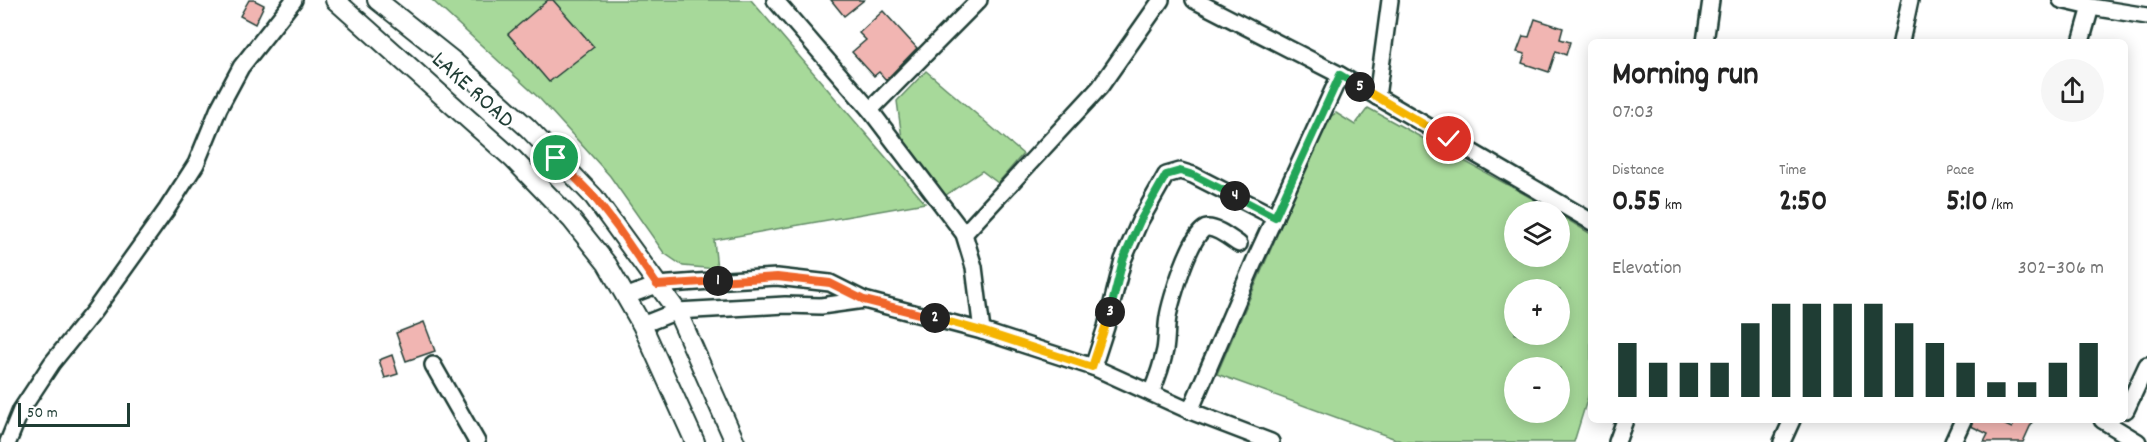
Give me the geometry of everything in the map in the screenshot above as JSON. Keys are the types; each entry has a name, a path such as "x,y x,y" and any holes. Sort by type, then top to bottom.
{"main road":[{"name":"LAKE ROAD","path":"335,0 504,152 571,219 607,264 642,325 695,442"},
{"name":"LAKE ROAD","path":"377,0 451,59 528,128 594,197 678,311 735,442"}],"street":[{"path":"8,442 21,410 52,363 94,311 167,209 196,164 219,108 242,67 294,0"},
{"path":"775,0 870,110 964,234 974,267 982,331"},
{"path":"870,110 979,0"},
{"path":"964,234 1100,87 1161,0"},
{"path":"1194,0 1340,75 1588,220"},
{"path":"1377,97 1390,0"},
{"path":"1705,39 1711,0"},
{"path":"1902,39 1910,0"},
{"path":"2061,0 2147,16"},
{"path":"2082,39 2091,7"},
{"path":"1190,411 1340,75"},
{"path":"1092,367 1106,327 1123,260 1140,221 1166,175 1180,171 1193,175 1275,217"},
{"path":"1151,393 1165,351 1172,299 1187,254 1199,231 1206,227 1214,229 1239,244"},
{"path":"625,297 657,285 777,277 830,283 864,300 982,331 1092,367 1190,411 1271,442"},
{"path":"642,325 678,311 785,305 821,306 864,300"},
{"path":"2128,406 2147,365"},
{"path":"433,366 477,442"},
{"path":"1617,442 1624,423"},
{"path":"1782,442 1791,423"},
{"path":"1953,442 1962,423"},
{"path":"2119,424 2138,442"}],"green space":[{"path":"432,0 751,0 925,203 714,240 717,269 683,266 664,253 610,176 540,99"},
{"path":"926,71 1023,154 998,183 982,171 943,197 902,138 897,101"},
{"path":"1368,108 1537,201 1504,201 1504,267 1570,267 1570,221 1588,232 1588,397 1574,442 1404,442 1217,374 1327,119 1336,113 1355,125"}],"building":[{"path":"249,0 264,5 255,24 240,16"},
{"path":"548,0 553,0 594,47 549,82 508,34"},
{"path":"831,0 864,0 844,16"},
{"path":"883,11 917,48 886,80 879,72 874,76 852,52 866,40 859,33"},
{"path":"1535,19 1563,28 1560,39 1570,42 1566,55 1556,51 1549,72 1522,63 1525,54 1517,52 1523,36 1529,37"},
{"path":"424,322 435,351 406,361 396,333"},
{"path":"392,355 398,374 385,378 379,360"},
{"path":"1972,423 2001,423 2012,428 2014,423 2032,423 2023,442 1984,442 1988,434 1971,426"}],"route":[{"path":"556,158 594,197 657,285 777,277 830,283 864,300 982,331 1092,367 1106,327 1123,260 1140,221 1166,175 1180,171 1193,175 1275,217 1340,75 1449,139"}]}
